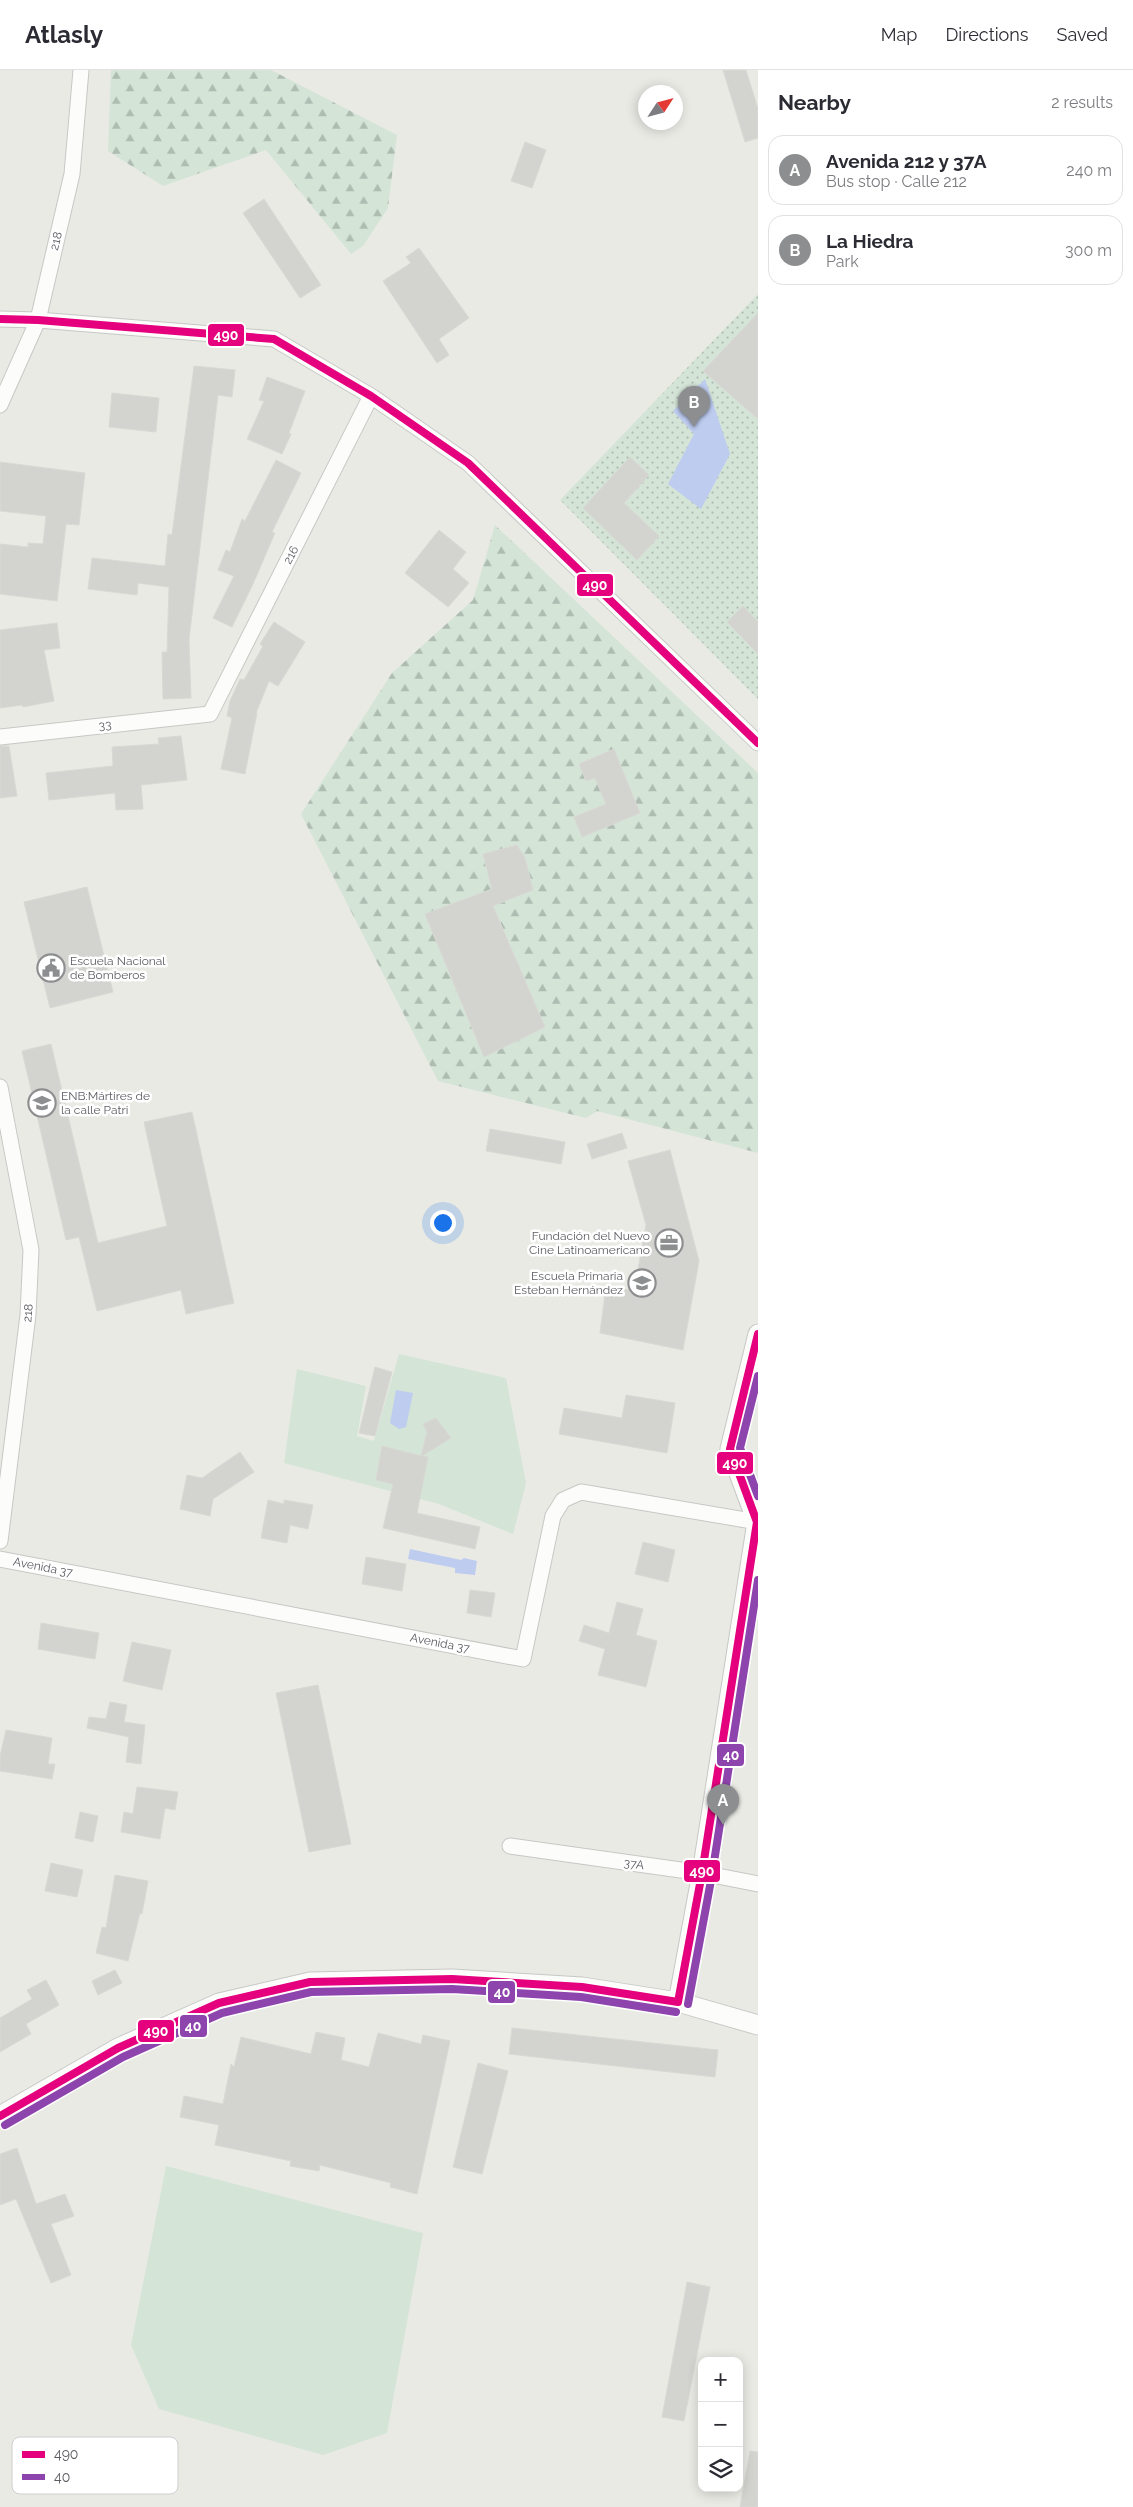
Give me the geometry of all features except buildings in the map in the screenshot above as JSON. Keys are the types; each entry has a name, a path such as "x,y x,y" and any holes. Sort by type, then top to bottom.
{"street":[{"name":"218","path":"0,405 38,320 72,174 81,70"},
{"path":"0,319 38,320 274,339 371,396 468,463 758,742"},
{"name":"216","path":"210,714 371,396"},
{"name":"33","path":"0,737 210,714"},
{"name":"218","path":"0,1088 31,1250 28,1315 0,1541"},
{"path":"678,2002 702,1873 758,1522 730,1449 758,1334"},
{"name":"Avenida 37","path":"0,1559 523,1659 553,1516 563,1500 581,1492 758,1522"},
{"name":"37A","path":"510,1846 702,1873 758,1884"},
{"path":"0,2116 118,2048 219,2002 310,1982 452,1979 582,1987 678,2002 758,2025"}],"green space":[{"path":"111,70 271,70 397,135 388,208 363,246 351,254 266,150 163,186 108,151"},
{"path":"758,294 758,699 560,500"},
{"path":"495,525 758,773 758,1153 597,1111 586,1118 438,1081 301,814 392,673 473,600"},
{"path":"399,1354 506,1378 526,1483 513,1534 439,1504 284,1463 297,1369 366,1386 357,1436 374,1441"},
{"path":"166,2166 423,2233 387,2433 323,2455 159,2409 131,2345"}],"water":[{"path":"705,379 730,454 701,509 668,484 694,434 673,411"},
{"path":"396,1390 413,1393 406,1427 399,1429 390,1423"},
{"path":"410,1549 461,1560 464,1558 477,1561 475,1575 455,1573 455,1568 408,1559"}],"transit line":[{"name":"490","path":"0,319 38,320 274,339 371,396 468,463 758,743"},
{"name":"490","path":"678,2002 702,1873 757,1522 730,1449 758,1334"},
{"name":"40","path":"758,1376 740,1448 758,1496"},
{"name":"40","path":"688,2004 712,1875 758,1580"},
{"name":"490","path":"0,2116 118,2048 219,2003 310,1982 452,1979 582,1987 678,2002"},
{"name":"40","path":"5,2125 123,2057 222,2013 311,1992 452,1989 581,1997 676,2012"}],"place":[{"name":"La Hiedra","path":"694,427"},
{"name":"Escuela Nacional de Bomberos","path":"51,968"},
{"name":"ENB:Mártires de la calle Patri","path":"42,1103"},
{"name":"Fundación del Nuevo Cine Latinoamericano","path":"669,1243"},
{"name":"Escuela Primaria Esteban Hernández","path":"642,1283"},
{"name":"Avenida 212 y 37A","path":"723,1825"}]}
